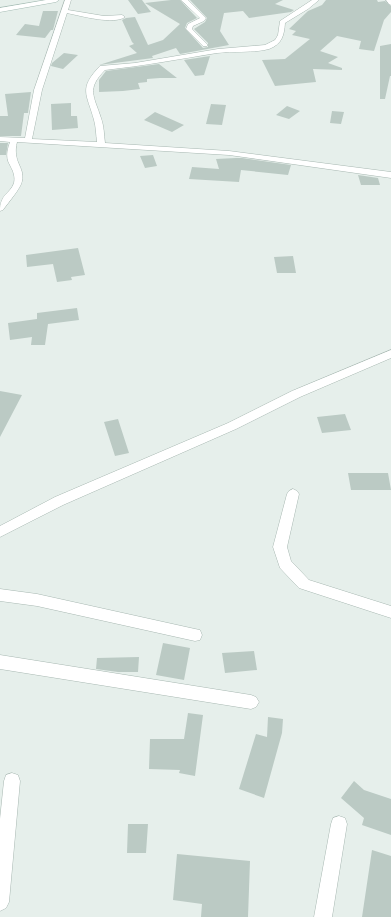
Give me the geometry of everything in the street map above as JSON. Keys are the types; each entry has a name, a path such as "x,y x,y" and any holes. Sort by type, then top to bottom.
{"street":[{"path":"0,10 56,0"},
{"path":"28,141 38,90 68,0"},
{"path":"184,0 203,18 202,20 190,25 189,28 205,44"},
{"path":"101,145 98,118 91,105 87,90 90,82 103,68 135,65 218,51 267,46 277,41 281,35 282,22 306,8 316,0"},
{"path":"65,10 104,18 122,17"},
{"path":"0,139 229,153 391,175"},
{"path":"0,208 18,183 18,172 12,160 11,152 14,140"},
{"path":"0,532 59,501 232,426 296,394 391,354"},
{"path":"293,494 280,547 285,564 304,584 391,612"},
{"path":"0,596 37,600 195,635"},
{"path":"0,662 251,702"},
{"path":"0,902 12,781"},
{"path":"323,917 339,824"}],"building":[{"path":"128,0 142,0 151,12 138,14"},
{"path":"180,0 197,18 187,23 185,28 203,48 208,47 208,43 194,29 205,22 207,18 190,0 283,0 275,4 294,10 291,12 249,18 243,11 224,13 220,31 229,45 180,54 176,48 152,56 153,58 99,65 137,53 129,46 134,44 122,20 126,18 135,17 148,45 163,40 180,24 145,3"},
{"path":"326,0 377,0 378,2 385,1 391,6 391,12 384,20 374,51 359,49 361,41 337,36 320,51 338,57 328,63 342,68 342,70 313,69 316,82 275,86 262,60 285,59 310,39 292,35 296,31 289,29 308,11 322,5"},
{"path":"43,11 58,11 53,30 51,30 45,38 16,35 25,24 39,26"},
{"path":"391,44 391,76 385,99 380,99 380,46"},
{"path":"64,53 78,55 63,69 51,66 52,63"},
{"path":"210,56 204,75 195,76 184,60"},
{"path":"159,64 177,78 147,79 147,82 138,83 140,89 99,92 99,80 106,71"},
{"path":"31,92 28,113 24,113 21,136 0,136 0,116 8,116 5,94"},
{"path":"71,103 71,116 77,116 78,128 52,130 51,104"},
{"path":"211,104 226,105 222,125 206,124"},
{"path":"287,106 300,111 289,119 276,115"},
{"path":"332,111 344,112 341,124 330,123"},
{"path":"155,112 184,125 172,132 144,120"},
{"path":"0,143 8,143 6,155 0,155"},
{"path":"153,155 157,166 145,168 140,156"},
{"path":"242,158 291,165 288,175 241,170 239,182 189,179 192,167 219,169 216,159"},
{"path":"358,175 378,178 380,185 361,185"},
{"path":"78,248 85,275 71,277 72,280 57,282 53,264 27,267 26,255"},
{"path":"293,256 296,273 277,273 274,257"},
{"path":"77,308 79,320 48,324 45,345 31,345 32,337 10,340 8,323 37,319 37,313"},
{"path":"0,391 22,395 0,437"},
{"path":"345,414 351,430 322,433 317,417"},
{"path":"118,419 129,453 115,456 104,422"},
{"path":"348,473 388,473 391,490 351,490"},
{"path":"163,643 190,648 184,680 156,675"},
{"path":"254,651 257,670 225,673 222,653"},
{"path":"139,657 138,672 118,672 96,669 97,658"},
{"path":"188,713 203,715 195,776 179,773 180,770 149,769 150,739 184,739"},
{"path":"268,717 283,719 282,733 264,798 239,789 256,734 267,737"},
{"path":"354,781 364,790 391,799 391,835 362,825 364,818 341,798"},
{"path":"128,824 148,824 146,853 127,853"},
{"path":"372,850 391,856 391,917 362,917"},
{"path":"177,854 250,861 248,917 201,917 202,904 173,900"}]}
